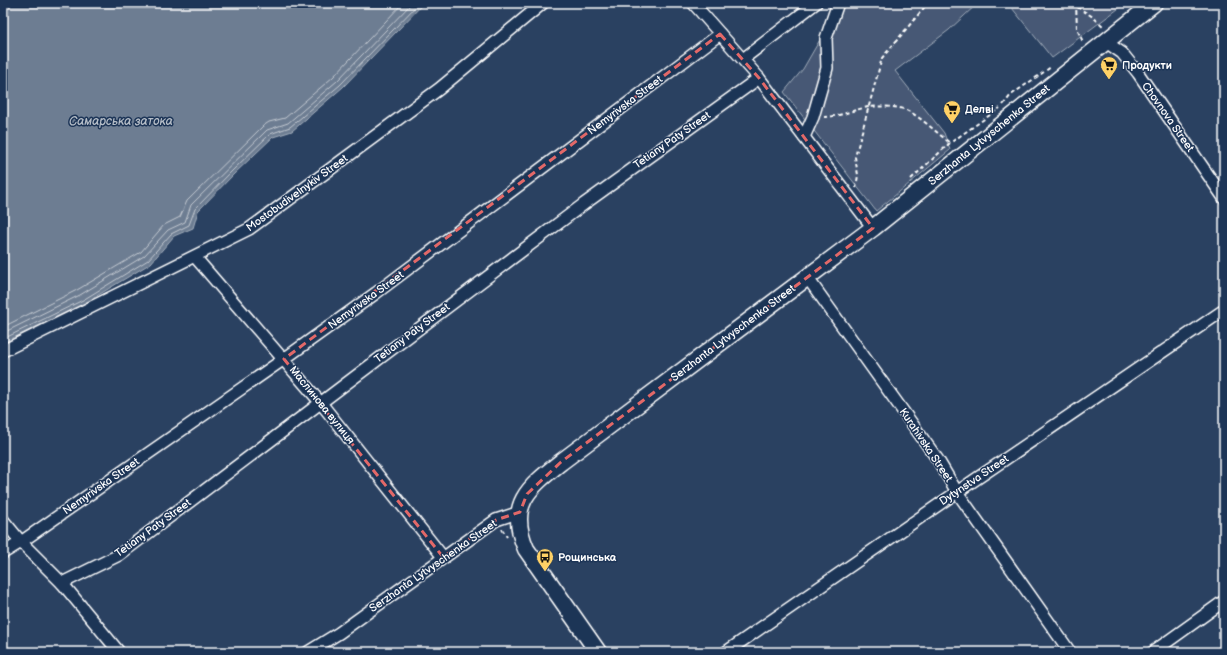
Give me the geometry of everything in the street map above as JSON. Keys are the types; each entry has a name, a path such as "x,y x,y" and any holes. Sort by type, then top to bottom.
{"main road":[{"name":"Serzhanta Lytvyschenka Street","path":"520,512 522,502 540,479 873,228 1104,34 1154,3"},
{"path":"520,512 518,524 520,536 526,549 598,652"}],"street":[{"name":"Mostobudivelnykiv Street","path":"3,351 249,229 439,89 543,3"},
{"path":"693,3 759,78 852,198 873,228"},
{"path":"743,59 816,3"},
{"path":"804,137 813,117 827,68 826,38 838,3"},
{"name":"Nemyrivska Street","path":"3,553 284,359 376,293 720,34"},
{"name":"Chovnova Street","path":"1104,34 1138,73 1224,198"},
{"name":"Tetiany Paty Street","path":"62,583 119,555 584,204 759,78"},
{"name":"Маслинова вулиця","path":"195,257 320,402 444,557"},
{"name":"Kurahivska Street","path":"807,277 938,460 957,492 1070,652"},
{"name":"Dytynstva Street","path":"726,652 1224,310"},
{"name":"Serzhanta Lytvyschenka Street","path":"308,652 339,633 496,520 520,512"},
{"path":"3,520 21,542 62,583 119,652"},
{"path":"1153,652 1224,601"}],"path":[{"path":"852,198 857,187 858,175 855,156 870,107 882,58 928,3"},
{"path":"1071,3 1093,17 1104,34"},
{"path":"1076,5 1077,29 1083,42"},
{"path":"813,117 838,116 870,107 898,107 905,109 950,143"}],"highlighted area":[{"path":"720,34 759,78 873,228 561,462 527,494 520,512 496,520 443,557 284,359"}],"shaded area":[{"path":"841,3 978,3 949,30 895,71 944,133 950,150 876,211 784,92 803,69"},
{"path":"1008,3 1126,3 1052,58"}],"water":[{"name":"Самарська затока","path":"3,3 424,3 343,87 292,131 273,137 234,174 198,211 193,228 174,236 151,263 85,303 3,343"}],"place":[{"name":"Продукти","path":"1109,80"},
{"name":"Делві","path":"952,124"},
{"name":"Рощинська","path":"545,572"}]}
